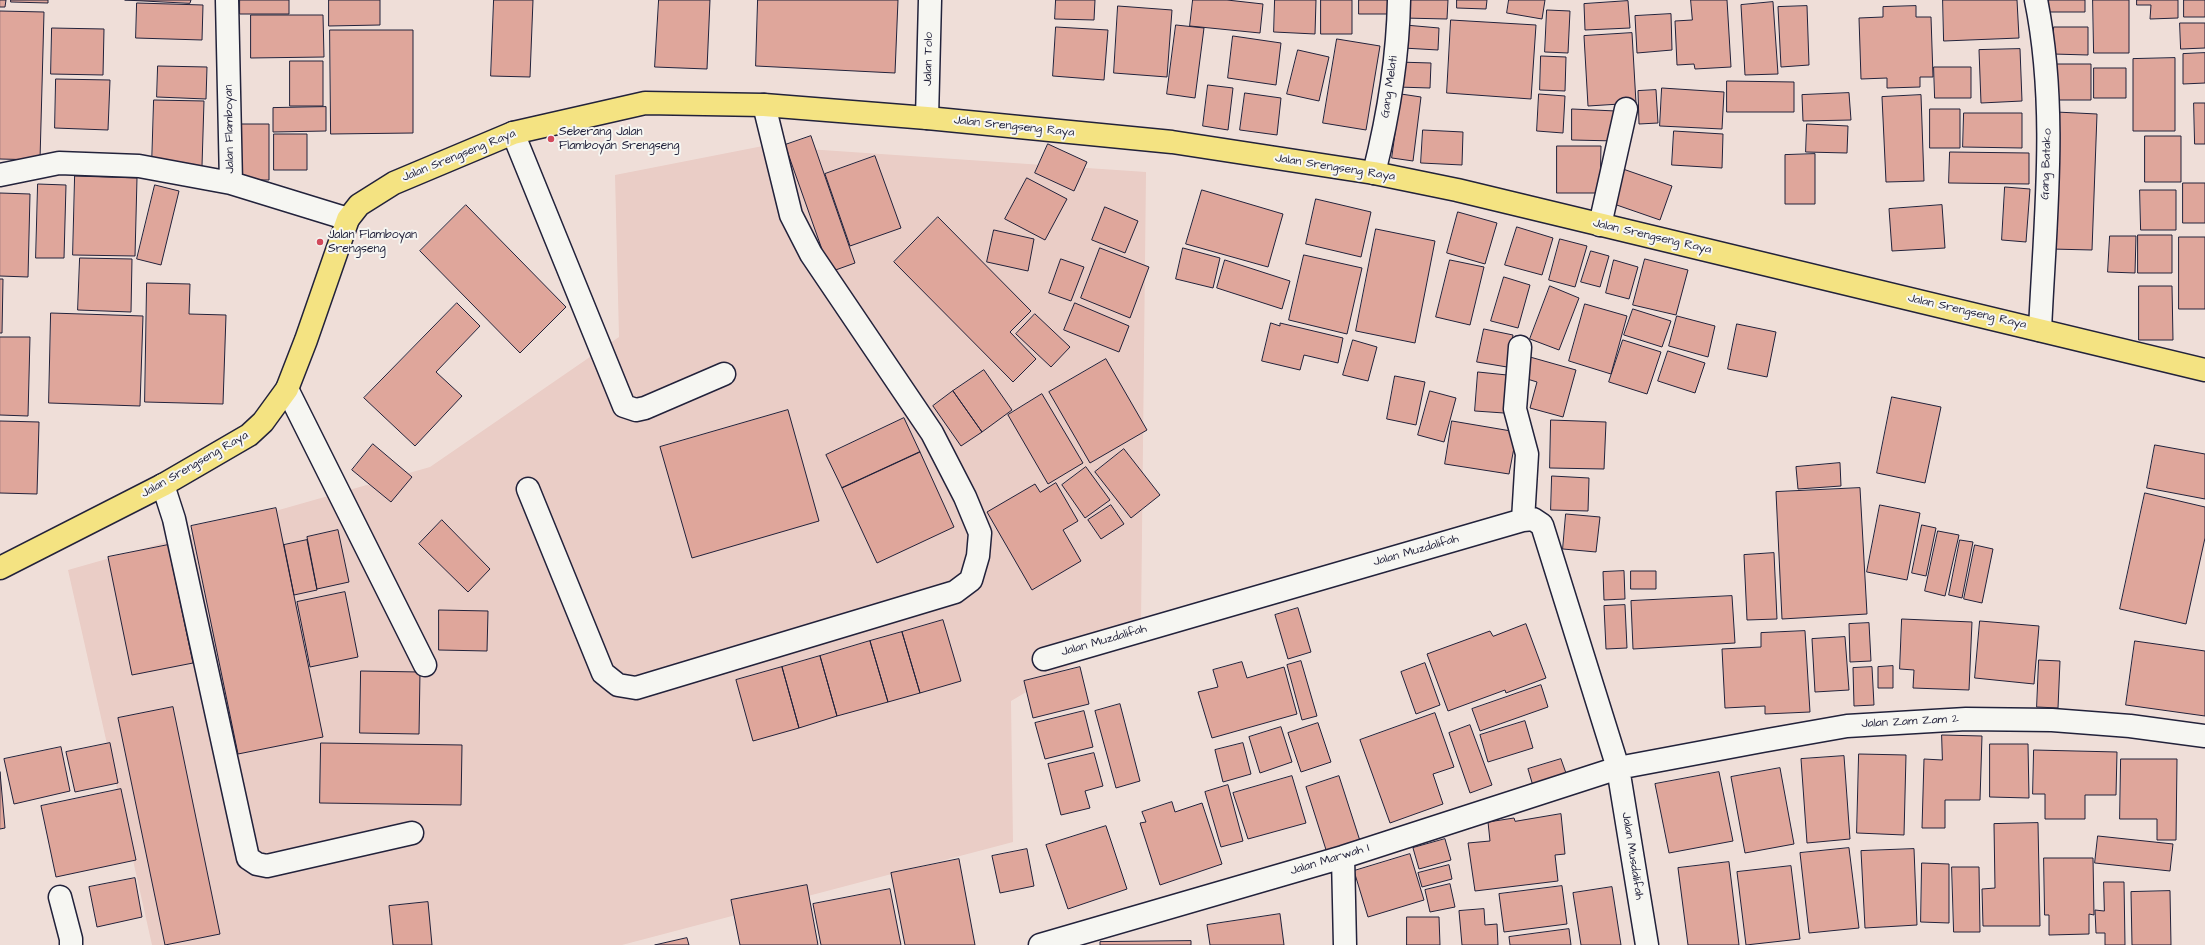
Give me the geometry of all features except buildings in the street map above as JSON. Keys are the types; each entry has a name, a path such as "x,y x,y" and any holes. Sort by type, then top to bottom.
{"main road":[{"name":"Jalan Srengseng Raya","path":"0,568 163,486 249,435 263,422 287,389 306,340 348,219 359,205 394,183 513,133 645,103 764,106 927,118 1172,142 1374,173 1457,190 2205,370"}],"street":[{"name":"Jalan Flamboyan","path":"227,0 231,183 348,219"},
{"name":"Jalan Tolo","path":"927,118 930,0"},
{"name":"Gang Melati","path":"1374,173 1383,139 1399,30 1399,0"},
{"name":"Gang Batako","path":"2036,0 2041,25 2049,94 2040,330"},
{"path":"528,490 603,673 618,684 636,688 955,592 971,580 978,556 980,533 965,496 932,433 811,254 800,235 791,215 764,106"},
{"path":"1600,224 1626,109"},
{"path":"513,133 624,406 636,410 645,408 724,374"},
{"path":"0,175 59,163 131,165 231,183"},
{"path":"1520,347 1515,409 1527,454 1523,520 1533,519 1542,525 1618,768"},
{"path":"287,389 425,665"},
{"path":"163,486 174,519 248,858 257,864 267,866 412,833"},
{"name":"Jalan Muzdalifah","path":"1044,659 1523,520"},
{"name":"Jalan Zam Zam 2","path":"1618,768 1847,726 1966,719 2052,720 2130,726 2205,736"},
{"name":"Jalan Marwah I","path":"1050,944 1343,857 1618,768"},
{"name":"Jalan Musdalifah","path":"1618,768 1647,945"},
{"path":"1343,857 1345,945"},
{"path":"60,897 72,939 71,945"}],"shaded area":[{"path":"763,146 1146,172 1141,624 1011,701 1013,842 622,945 152,945 68,570 430,467 619,337 615,175"}],"place":[{"name":"Seberang Jalan Flamboyan Srengseng","path":"551,139"},
{"name":"Jalan Flamboyan Srengseng","path":"320,242"}]}
